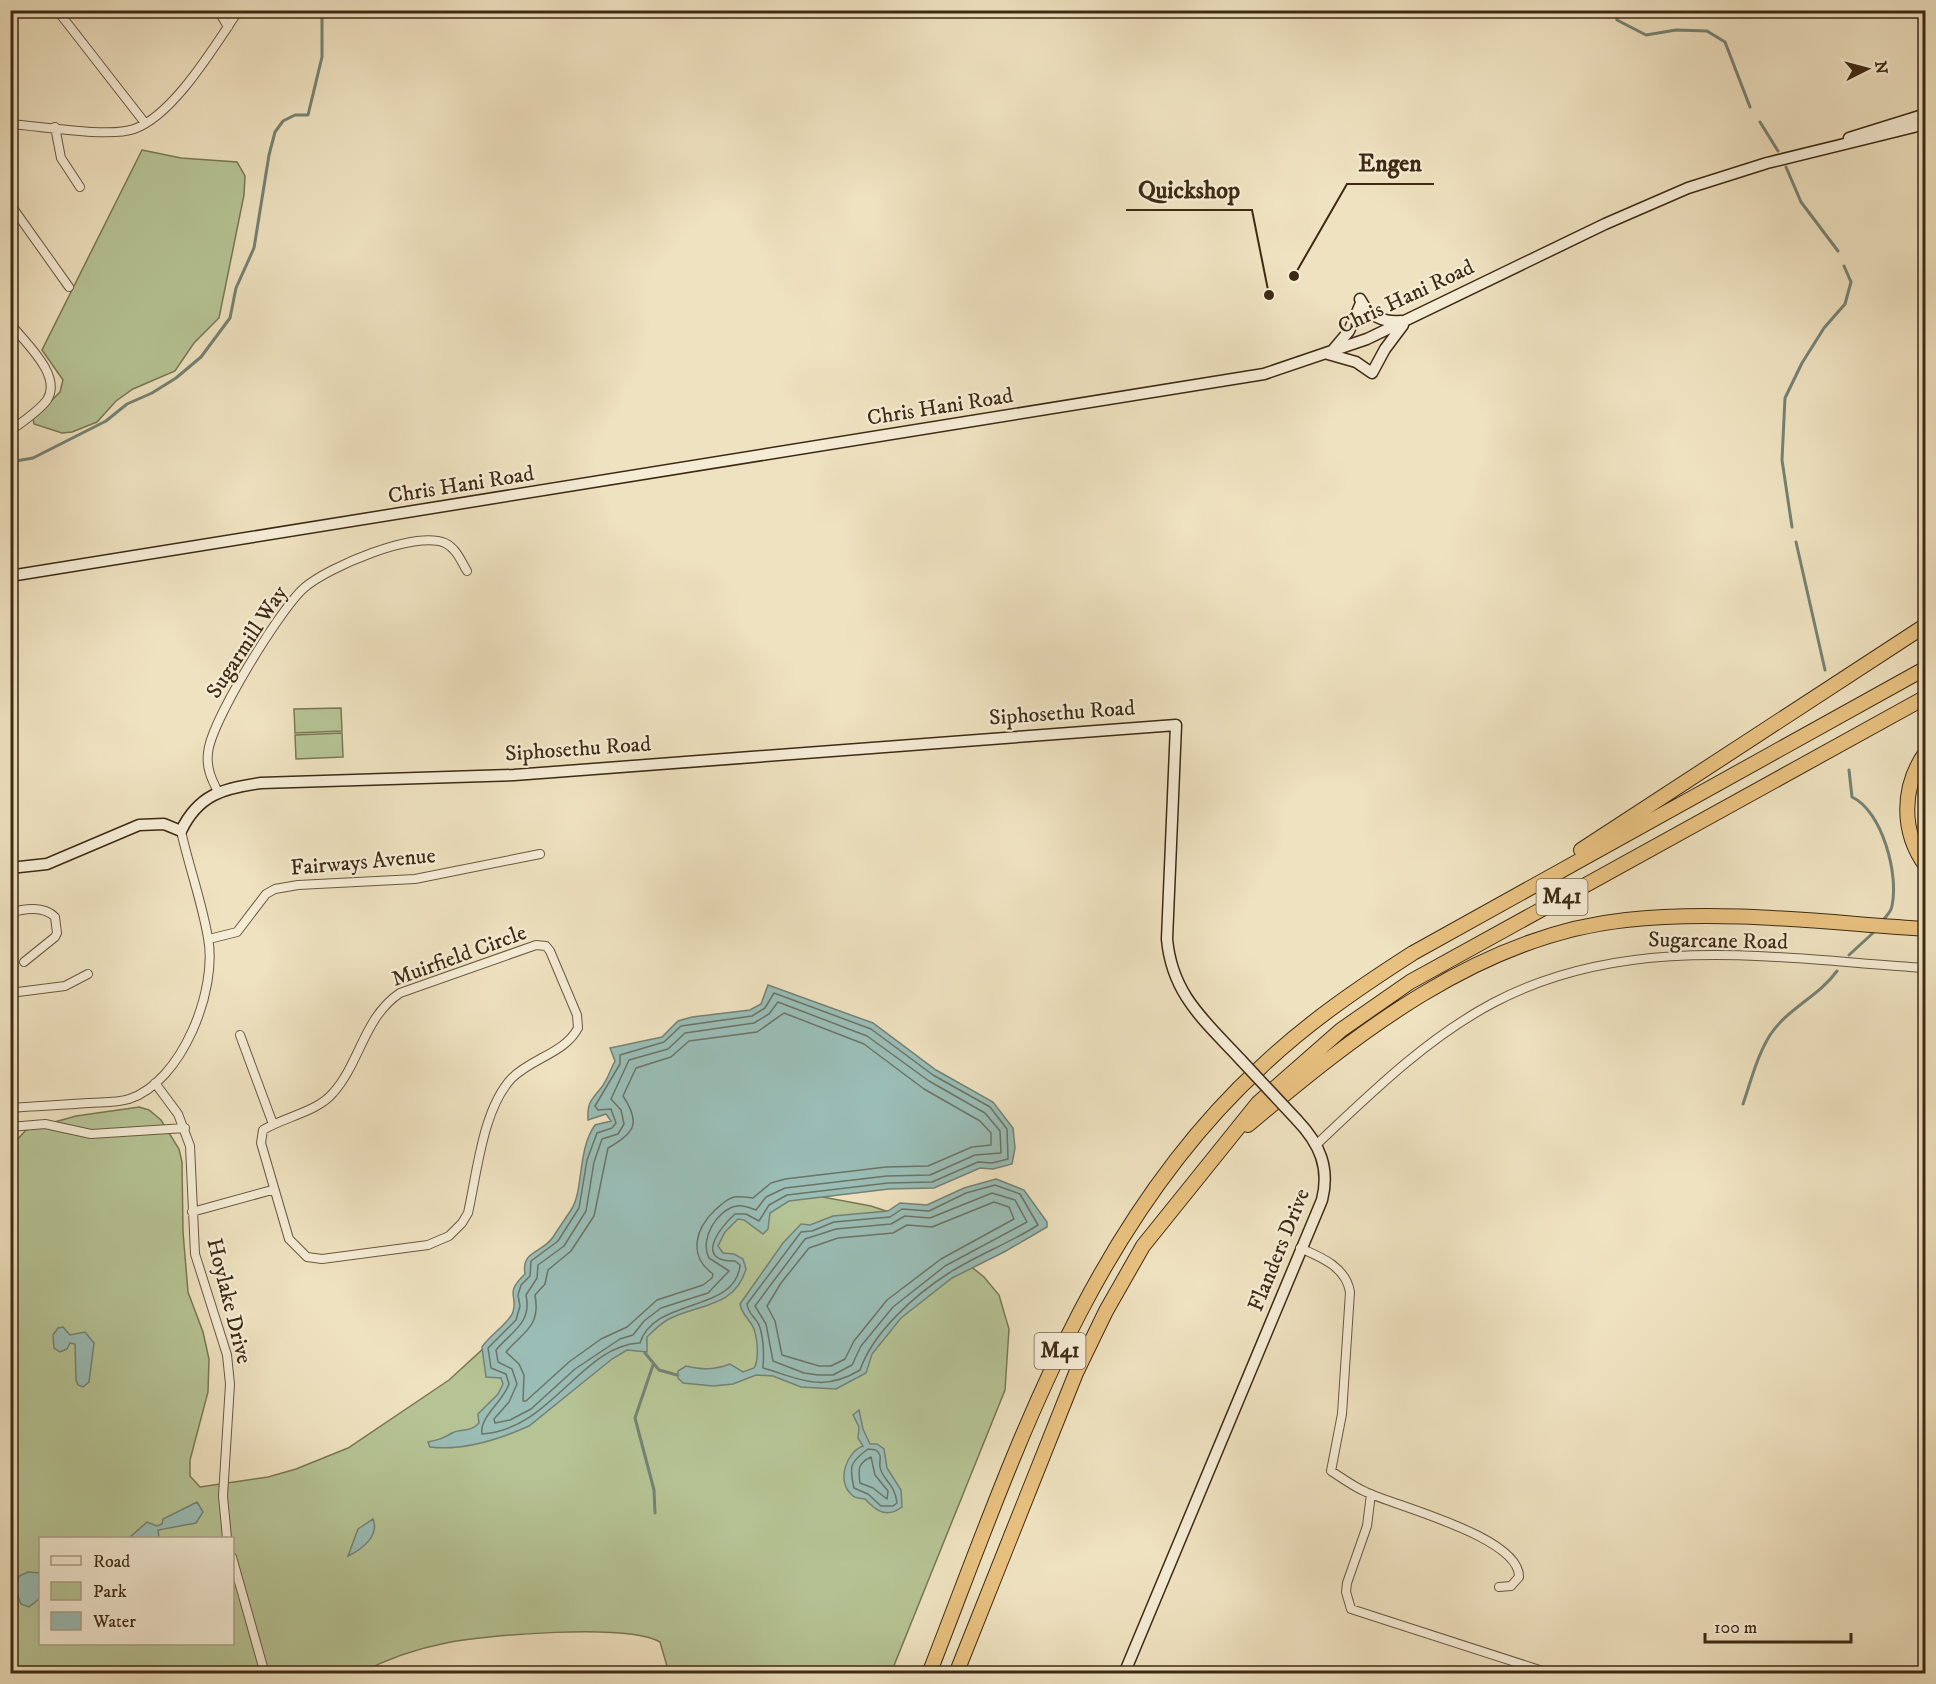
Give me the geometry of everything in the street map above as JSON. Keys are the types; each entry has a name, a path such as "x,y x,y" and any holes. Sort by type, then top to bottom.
{"highway":[{"path":"1515,895 1926,626"},
{"name":"M41","path":"929,1673 1024,1431 1090,1289 1150,1194 1182,1151 1228,1100 1282,1047 1355,991 1413,953 1829,724 1926,668"},
{"name":"M41","path":"956,1674 1076,1373 1106,1311 1143,1246 1258,1103 1303,1061 1341,1030 1410,982 1926,697"},
{"path":"1926,752 1913,777 1906,816 1911,839 1926,866"},
{"path":"1230,1140 1313,1071 1394,1012 1476,966 1550,936 1624,920 1671,916 1926,929"}],"main road":[{"name":"Chris Hani Road","path":"1839,144 1854,135 1926,114"},
{"name":"Chris Hani Road","path":"10,576 1239,379 1328,354 1407,320 1670,195 1757,166 1926,123"},
{"path":"1360,300 1370,312 1380,319 1394,322 1407,320 1391,339 1372,373 1356,362 1328,354 1349,331 1360,300"},
{"name":"Siphosethu Road","path":"181,831 195,808 218,792 261,783 514,775 1176,725"},
{"name":"Flanders Drive","path":"1124,1674 1322,1200 1326,1184 1325,1169 1317,1144 1192,1007 1181,991 1169,958 1167,939 1176,725"},
{"path":"10,868 46,864 139,825 164,824 181,831"}],"street":[{"path":"57,10 145,123"},
{"path":"218,10 228,27"},
{"path":"10,124 122,131 145,123 165,110 240,10"},
{"path":"55,127 61,158 80,187"},
{"path":"10,204 69,287"},
{"path":"10,431 46,400 51,387 48,373 12,328"},
{"name":"Sugarmill Way","path":"218,792 208,764 212,735 280,615 305,587 345,563 424,539 438,541 452,548 467,571"},
{"path":"10,1108 127,1100 155,1083 178,1058 200,1009 207,986 209,939 181,831"},
{"name":"Fairways Avenue","path":"209,939 237,932 266,894 275,889 298,885 415,879 540,854"},
{"path":"10,913 29,908 47,911 55,917 55,937 24,962"},
{"name":"Muirfield Circle","path":"536,945 546,946 550,951 577,1015 578,1028 568,1042 519,1072 502,1091 491,1115 468,1213 457,1229 439,1242 315,1258 300,1252 289,1239 273,1190 261,1136 263,1130 273,1124 329,1098 339,1086 378,1012 400,993 536,945"},
{"name":"Sugarcane Road","path":"1317,1144 1390,1076 1426,1047 1491,1003 1561,973 1650,956 1705,954 1926,968"},
{"path":"10,993 65,986 88,974"},
{"path":"240,1035 273,1124"},
{"name":"Hoylake Drive","path":"155,1083 185,1128 192,1161 195,1254 221,1330 230,1372 223,1496 227,1537"},
{"path":"10,1127 45,1124 91,1134 185,1128"},
{"path":"192,1212 273,1190"},
{"path":"1300,1248 1322,1257 1344,1275 1348,1282 1342,1414 1330,1471 1371,1494 1450,1523 1506,1553 1516,1562 1519,1577 1511,1586 1499,1587"},
{"path":"1371,1494 1366,1526 1347,1584 1346,1592 1351,1609 1552,1674"},
{"path":"234,1564 265,1674"}],"green space":[{"path":"142,150 181,158 237,162 245,176 244,195 219,318 194,343 175,371 133,389 116,401 97,422 72,432 62,433 34,424 33,419 60,392 63,380 42,350"},
{"path":"341,708 342,731 295,733 294,709"},
{"path":"342,733 343,757 296,759 295,735"},
{"path":"139,1107 149,1110 161,1120 179,1149 182,1162 183,1232 188,1292 203,1332 209,1359 208,1392 190,1460 190,1476 200,1487 268,1477 296,1469 348,1448 449,1380 556,1282 769,1187 871,1206 898,1215 942,1243 984,1277 999,1295 1009,1329 1005,1390 891,1673 669,1673 660,1642 643,1636 618,1633 556,1632 446,1643 401,1655 360,1673 11,1674 10,1148 26,1130 76,1116"}],"water":[{"path":"768,985 873,1023 936,1070 993,1102 1013,1128 1015,1148 1012,1164 993,1169 980,1168 934,1188 889,1189 789,1201 770,1213 768,1229 763,1234 744,1220 738,1219 725,1232 718,1246 723,1253 734,1254 743,1259 746,1269 741,1282 724,1298 669,1319 647,1337 647,1352 627,1350 612,1359 529,1426 468,1446 430,1447 428,1442 476,1426 479,1423 478,1414 498,1394 503,1384 501,1378 486,1377 482,1347 511,1316 514,1306 513,1290 525,1274 526,1260 549,1242 571,1210 578,1192 585,1146 589,1135 595,1125 611,1121 606,1114 588,1120 590,1102 605,1082 615,1061 610,1048 662,1037 678,1021 692,1017 750,1010 761,1004"},
{"path":"996,1179 1024,1190 1047,1222 1047,1227 952,1278 901,1318 872,1354 866,1373 836,1389 801,1387 773,1376 756,1375 733,1384 713,1386 683,1383 678,1378 678,1371 686,1366 708,1369 730,1364 743,1372 754,1368 757,1353 755,1334 740,1304 783,1243 801,1224 810,1225 833,1216 888,1211 900,1203 927,1205 964,1188"},
{"path":"63,1327 70,1335 85,1332 94,1343 89,1382 83,1387 78,1385 76,1380 75,1344 70,1343 67,1349 60,1352 54,1348 53,1335 58,1328"},
{"path":"859,1410 863,1429 870,1444 877,1444 884,1449 887,1468 901,1490 902,1507 892,1512 882,1512 865,1499 857,1498 847,1489 845,1483 844,1475 848,1461 857,1449 863,1446 858,1438 859,1427 853,1415"},
{"path":"197,1502 203,1512 196,1523 158,1530 159,1537 130,1537 147,1522 157,1526 162,1524 163,1519"},
{"path":"373,1519 372,1537 348,1556 358,1529"},
{"path":"28,1572 39,1573 39,1599 29,1607 21,1604 17,1594 10,1596 11,1590 17,1585 19,1576"}],"waterway":[{"path":"10,462 33,458 106,421 127,404 152,393 176,378 201,357 230,318 236,288 254,248 269,155 275,132 283,121 295,115 308,115 322,57 322,10"},
{"path":"1616,10 1617,20 1646,35 1676,30 1707,31 1725,42 1750,107"},
{"path":"1760,122 1778,151"},
{"path":"1786,167 1801,202 1838,251"},
{"path":"1792,527 1782,460 1785,398 1802,363 1824,328 1845,304 1851,282 1844,266"},
{"path":"1796,542 1825,670"},
{"path":"1849,770 1852,797 1863,804 1872,815 1880,829 1890,861 1894,893 1892,906 1882,921"},
{"path":"1849,955 1874,932"},
{"path":"1743,1104 1758,1060 1770,1035 1785,1018 1830,980 1837,971"},
{"path":"645,1353 659,1370 677,1375"},
{"path":"653,1365 635,1418 654,1490 655,1513"}],"place":[{"name":"Engen","path":"1294,276"},
{"name":"Quickshop","path":"1269,295"}]}
